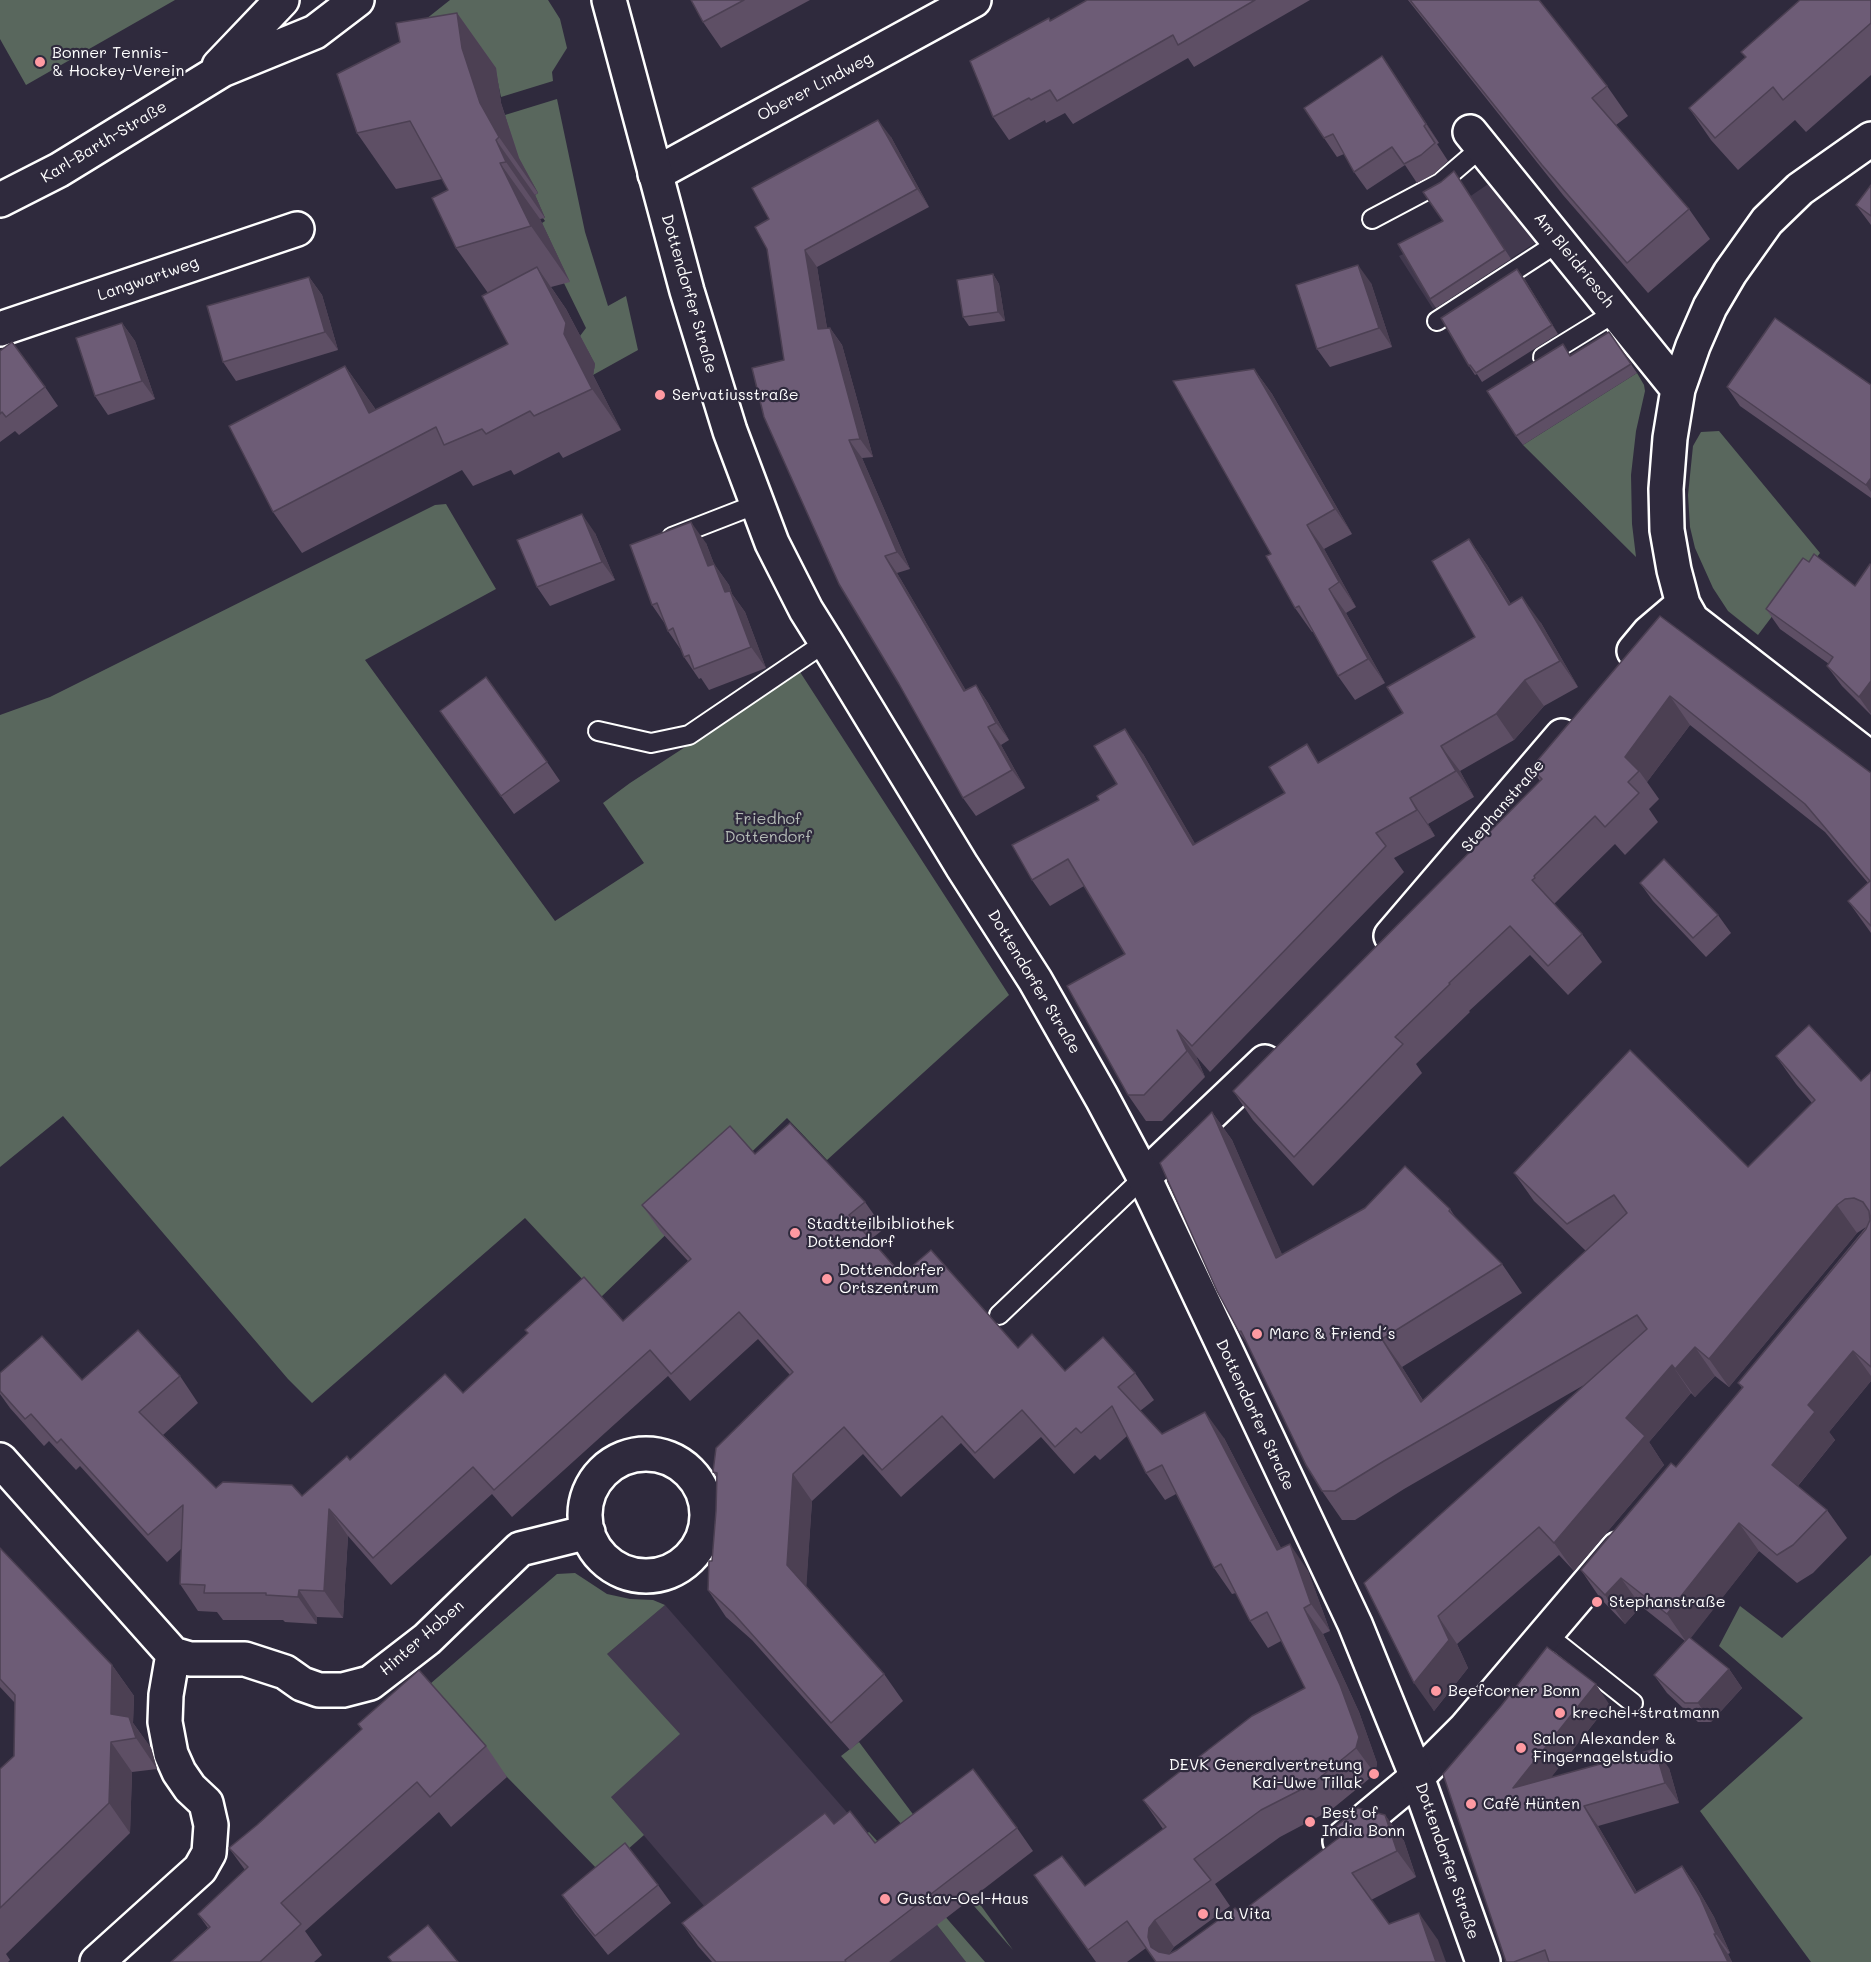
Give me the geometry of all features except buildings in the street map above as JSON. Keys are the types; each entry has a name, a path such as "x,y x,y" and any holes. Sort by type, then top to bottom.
{"street":[{"name":"Karl-Barth-Straße","path":"205,80 282,0"},
{"name":"Karl-Barth-Straße","path":"0,200 59,170 222,70 315,32 357,0"},
{"name":"Dottendorfer Straße","path":"609,0 687,291 743,470 772,543 826,642 962,866 1035,980 1144,1177 1355,1624 1417,1777 1483,1962"},
{"name":"Oberer Lindweg","path":"655,174 974,0"},
{"name":"Am Bleidriesch","path":"1476,139 1677,389"},
{"path":"1871,139 1800,189 1767,221 1730,273 1710,308 1677,389 1666,489 1666,530 1683,604 1692,620 1871,759"},
{"name":"Langwartweg","path":"0,329 297,229"},
{"path":"1612,676 1649,633 1683,604"},
{"name":"Stephanstraße","path":"1369,962 1583,711"},
{"path":"1144,1177 1283,1045"},
{"path":"0,1460 173,1654 166,1695 165,1722 171,1754 190,1788 206,1803 211,1825 209,1853 200,1869 98,1962"},
{"path":"1317,1859 1417,1777 1465,1729 1639,1524"},
{"name":"Hinter Hoben","path":"173,1654 190,1659 245,1659 285,1672 302,1684 319,1690 344,1690 370,1683 427,1639 520,1549 588,1532"}],"lane":[{"path":"1372,219 1440,183 1476,139"},
{"path":"1437,321 1559,242"},
{"path":"1529,366 1616,312"},
{"path":"658,543 758,504"},
{"path":"597,730 651,743 689,735 826,642"},
{"path":"999,1315 1144,1177"},
{"path":"1546,1634 1633,1703"}],"shaded area":[{"path":"1497,178 1538,241 1433,309 1399,256 1450,232 1440,217"},
{"path":"665,1605 866,1834 966,1962 752,1962 611,1797 607,1654"}],"green space":[{"name":"Bonner Tennis- & Hockey-Verein","path":"0,0 175,0 26,85 0,39"},
{"path":"450,0 548,0 560,19 567,48 552,72 553,81 501,97 495,68 416,27"},
{"path":"557,99 585,232 608,306 626,296 638,350 593,375 595,364 580,336 586,328 560,275 565,272 542,223 545,218 535,195 538,193 515,152 505,115"},
{"path":"1637,373 1645,391 1636,431 1631,475 1632,524 1636,557 1523,445"},
{"path":"1719,431 1820,553 1758,635 1728,611 1713,588 1695,548 1690,527 1688,495 1693,446 1701,432"},
{"name":"Friedhof Dottendorf","path":"446,504 496,589 365,660 555,921 644,863 603,803 800,672 1009,995 827,1160 787,1118 600,1298 525,1218 312,1403 288,1379 63,1116 0,1167 0,715 50,697 435,505"},
{"path":"1871,1555 1871,1962 1811,1962 1700,1811 1803,1718 1719,1646 1740,1606 1782,1638"},
{"path":"575,1573 607,1594 630,1599 653,1600 665,1605 607,1654 680,1734 611,1797 644,1835 601,1873 507,1777 440,1700 430,1684 557,1574"},
{"path":"859,1742 974,1896 1013,1950 841,1756"},
{"path":"869,1832 985,1962 966,1962 866,1834"}],"place":[{"name":"Bonner Tennis- & Hockey-Verein","path":"40,62"},
{"name":"Servatiusstraße","path":"660,395"},
{"name":"Stadtteilbibliothek Dottendorf","path":"795,1233"},
{"name":"Dottendorfer Ortszentrum","path":"827,1279"},
{"name":"Marc & Friend´s","path":"1257,1334"},
{"name":"Stephanstraße","path":"1597,1602"},
{"name":"Beefcorner Bonn","path":"1436,1691"},
{"name":"krechel+stratmann","path":"1560,1713"},
{"name":"Salon Alexander & Fingernagelstudio","path":"1521,1748"},
{"name":"DEVK Generalvertretung Kai-Uwe Tillak","path":"1374,1774"},
{"name":"Café Hünten","path":"1471,1804"},
{"name":"Best of India Bonn","path":"1310,1822"},
{"name":"Gustav-Oel-Haus","path":"885,1899"},
{"name":"La Vita","path":"1203,1914"}]}
